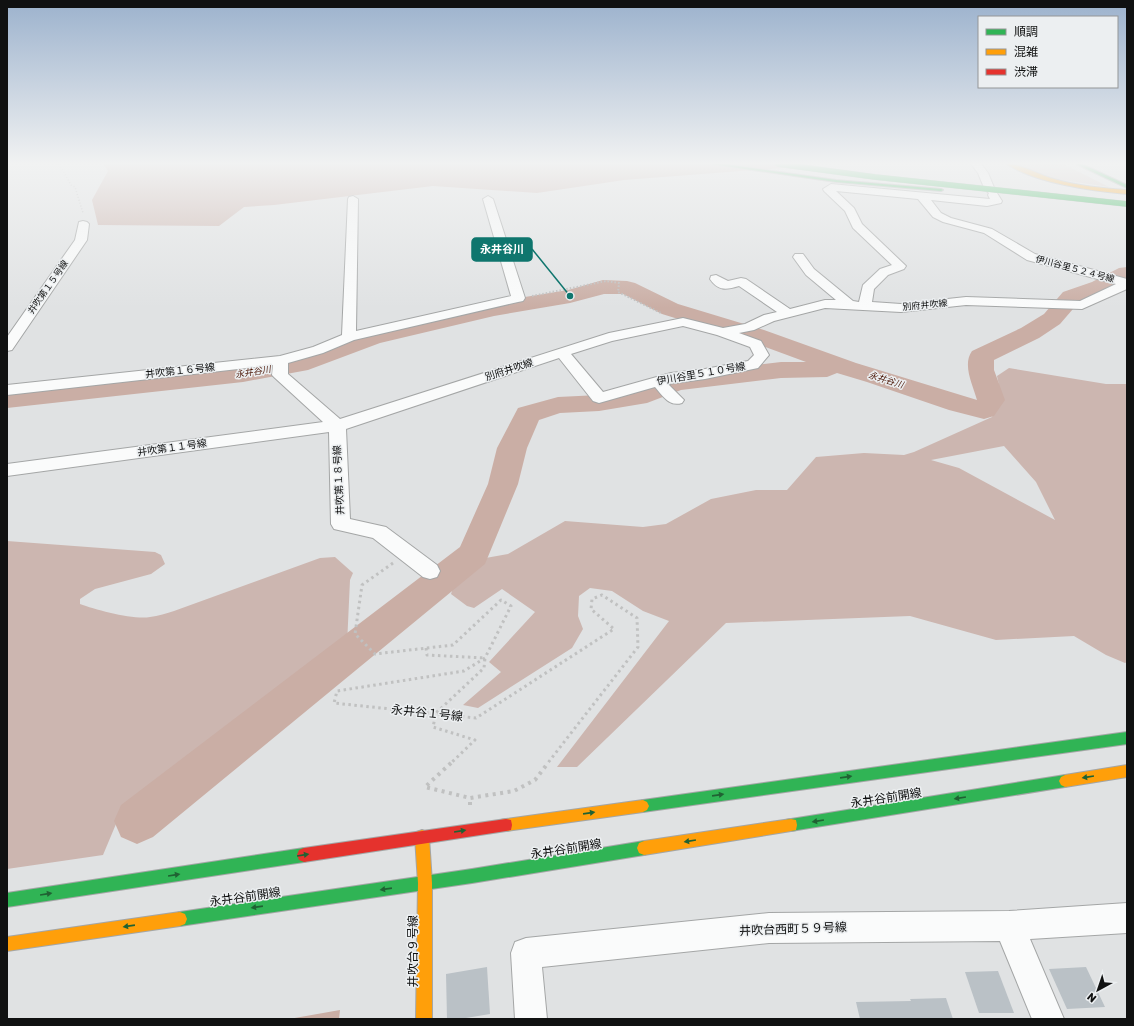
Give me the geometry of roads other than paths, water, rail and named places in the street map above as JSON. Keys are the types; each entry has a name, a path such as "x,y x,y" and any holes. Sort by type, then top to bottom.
{"main road":[{"path":"7,900 422,837 1127,738"},
{"name":"永井谷前開線","path":"7,944 425,883 1127,771"},
{"name":"井吹台９号線","path":"422,837 425,883 424,1019"}],"street":[{"path":"348,337 353,212"},
{"name":"井吹第１６号線","path":"7,390 281,366 348,337 518,298 492,212"},
{"path":"851,212 858,226 900,266 884,272 868,288 865,306"},
{"name":"伊川谷里５２４号線","path":"934,212 937,215 947,220 988,230 1032,257 1126,283"},
{"name":"井吹第１５号線","path":"7,347 80,240 83,224"},
{"path":"799,257 810,272 849,305"},
{"path":"716,279 726,286 741,282 788,313"},
{"name":"別府井吹線","path":"337,426 609,337 683,322 722,332 749,327 769,318 825,304 901,308 966,301 1082,305 1126,283"},
{"name":"伊川谷里５１０号線","path":"562,353 600,398 666,389 672,378 705,374 753,365 762,355 756,344 722,332"},
{"path":"281,366 337,426"},
{"name":"井吹第１１号線","path":"7,470 337,426"},
{"name":"井吹第１８号線","path":"337,426 342,524 379,532 430,571"},
{"name":"井吹台西町５９号線","path":"531,1019 526,953 769,928 1009,926 1127,918"},
{"path":"1009,926 1048,1019"}],"waterway":[{"name":"永井谷川","path":"7,400 243,374 308,362 372,338 494,309 570,296 603,287 627,288 670,309 755,335 847,368 876,376 959,404 984,410 991,400 981,370 981,356 1030,333 1052,319 1071,297 1100,287 1127,273"},
{"path":"137,821 473,555 503,484 512,448 528,414 558,405 599,403 647,395 675,383 781,370 827,369"}],"place":[{"name":"永井谷川","path":"570,296"}]}
